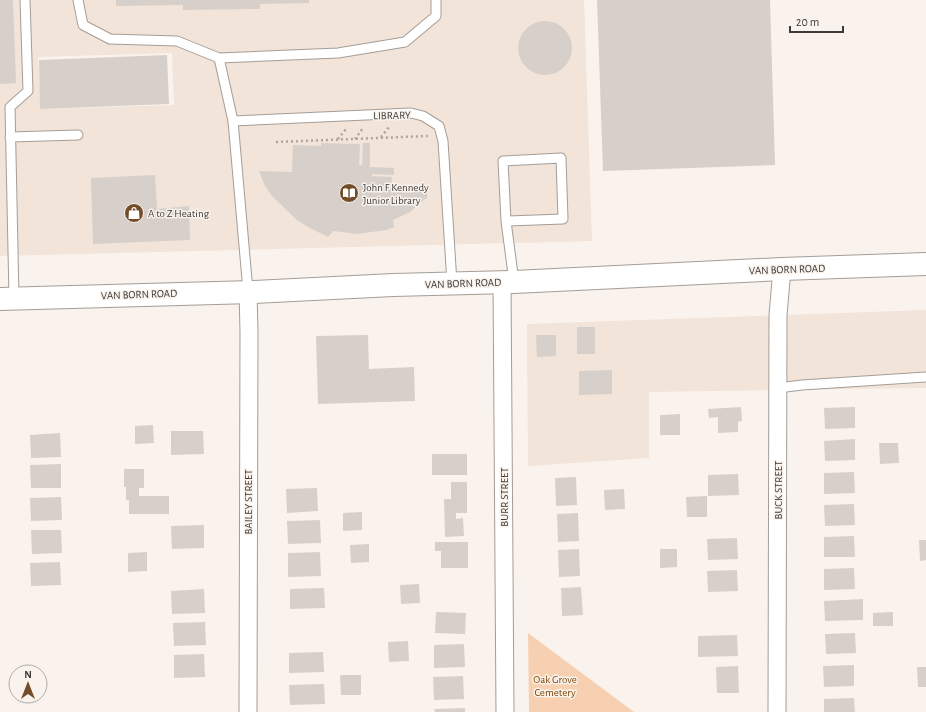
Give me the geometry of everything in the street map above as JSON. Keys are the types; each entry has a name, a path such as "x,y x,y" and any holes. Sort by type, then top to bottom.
{"main road":[{"name":"VAN BORN ROAD","path":"7,299 508,282 926,264"}],"street":[{"name":"BUCK STREET","path":"777,712 778,315 782,269"},
{"name":"BURR STREET","path":"505,712 508,282"},
{"name":"BAILEY STREET","path":"248,291 248,712"}],"lane":[{"path":"7,299 10,107 28,91 24,0"},
{"path":"78,0 83,25 110,39 177,41 219,58 338,53 405,42 436,16 436,0"},
{"path":"219,58 233,121 248,291"},
{"name":"LIBRARY","path":"233,121 411,113 423,116 439,126 443,141 452,283"},
{"path":"10,137 78,134"},
{"path":"506,221 563,219 561,158 502,161 508,282"},
{"path":"778,388 802,385 926,377"}],"path":[{"path":"355,139 358,134"},
{"path":"381,137 384,134"},
{"path":"338,139 341,135"},
{"path":"276,142 430,136 433,140"}],"shaded area":[{"path":"0,0 584,0 592,241 0,256","holes":["172,53 174,105 41,109 38,57"]},
{"path":"926,310 926,388 649,392 649,458 528,466 527,324"}],"green space":[{"name":"Oak Grove Cemetery","path":"528,633 634,712 529,712"}],"building":[{"path":"0,0 13,0 16,83 0,84"},
{"path":"116,0 309,0 309,3 260,4 260,9 183,10 183,5 116,6"},
{"path":"597,0 770,0 775,165 603,171"},
{"path":"540,21 550,21 560,25 568,33 572,43 572,53 568,63 560,71 550,75 540,75 530,71 522,63 518,53 518,43 522,33 530,25"},
{"path":"167,55 169,104 40,109 39,60"},
{"name":"John F Kennedy Junior Library","path":"321,143 360,144 359,165 362,165 363,143 370,143 370,167 394,168 394,175 372,174 372,176 392,177 391,189 427,190 427,199 425,199 410,212 393,220 394,227 386,230 357,234 333,231 328,237 312,229 298,221 272,196 264,184 259,171 292,172 293,145 321,146"},
{"path":"155,175 157,209 189,206 190,240 93,244 91,178"},
{"path":"577,327 595,327 595,354 577,354"},
{"path":"368,335 369,369 414,367 415,401 318,404 316,336"},
{"path":"536,335 556,335 556,356 537,357"},
{"path":"612,370 612,394 579,395 579,371"},
{"path":"741,407 742,421 738,422 738,432 718,433 718,417 709,418 708,409"},
{"path":"855,407 855,428 825,429 824,408"},
{"path":"680,414 680,435 660,435 660,415"},
{"path":"153,425 154,443 135,444 135,426"},
{"path":"171,431 203,431 204,454 171,455"},
{"path":"60,433 61,457 31,458 30,435"},
{"path":"855,439 855,460 825,461 824,441"},
{"path":"879,443 898,443 899,463 880,464"},
{"path":"432,454 467,454 467,475 432,475"},
{"path":"61,464 61,488 31,488 30,465"},
{"path":"124,469 144,469 144,488 139,488 139,496 169,496 169,514 129,514 129,500 126,500 126,487 124,487"},
{"path":"854,472 855,493 824,494 824,473"},
{"path":"738,474 739,495 708,496 708,475"},
{"path":"576,477 577,505 556,506 555,478"},
{"path":"451,482 467,482 467,513 456,513 456,519 463,518 464,536 445,537 444,499 451,499"},
{"path":"317,488 318,511 287,513 286,489"},
{"path":"624,489 625,509 605,510 604,490"},
{"path":"707,496 707,517 687,517 686,497"},
{"path":"61,497 62,520 31,521 30,498"},
{"path":"854,504 855,525 825,526 824,505"},
{"path":"362,512 362,530 343,531 343,513"},
{"path":"578,513 579,541 558,542 557,514"},
{"path":"320,520 321,543 288,544 287,521"},
{"path":"204,525 204,548 172,549 171,526"},
{"path":"31,530 61,530 62,553 32,554"},
{"path":"854,536 855,557 824,557 824,537"},
{"path":"737,538 738,559 708,560 707,539"},
{"path":"919,540 926,540 926,560 920,561"},
{"path":"435,542 468,542 468,568 441,568 441,551 435,551"},
{"path":"369,544 369,562 351,563 350,545"},
{"path":"579,549 580,576 559,577 558,550"},
{"path":"660,549 677,549 677,567 660,568"},
{"path":"147,552 147,571 128,572 128,553"},
{"path":"320,552 321,576 288,577 288,553"},
{"path":"60,562 61,585 31,586 30,563"},
{"path":"854,568 855,589 824,590 824,569"},
{"path":"737,570 738,591 708,592 707,571"},
{"path":"419,584 420,603 401,604 400,585"},
{"path":"581,587 583,615 562,616 561,588"},
{"path":"324,588 325,608 290,609 290,589"},
{"path":"204,589 205,613 172,614 171,591"},
{"path":"863,599 863,620 825,621 824,601"},
{"path":"436,612 466,613 465,634 435,633"},
{"path":"893,612 893,626 873,626 873,613"},
{"path":"205,622 206,645 174,646 173,623"},
{"path":"855,633 856,653 826,654 825,634"},
{"path":"737,635 738,656 698,657 698,636"},
{"path":"408,641 409,661 389,662 388,642"},
{"path":"464,644 465,667 434,668 434,645"},
{"path":"323,652 324,672 289,673 289,653"},
{"path":"204,654 205,677 174,678 174,655"},
{"path":"854,665 854,686 824,687 823,666"},
{"path":"738,666 739,693 717,693 716,667"},
{"path":"917,667 926,667 926,687 918,687"},
{"path":"340,675 361,675 361,695 341,695"},
{"path":"463,676 464,699 434,700 433,677"},
{"path":"324,684 325,704 290,705 289,685"},
{"path":"854,698 855,712 824,712 824,699"},
{"path":"465,708 465,712 435,712 434,709"}],"place":[{"name":"John F Kennedy Junior Library","path":"349,193"},
{"name":"A to Z Heating","path":"134,213"}]}
